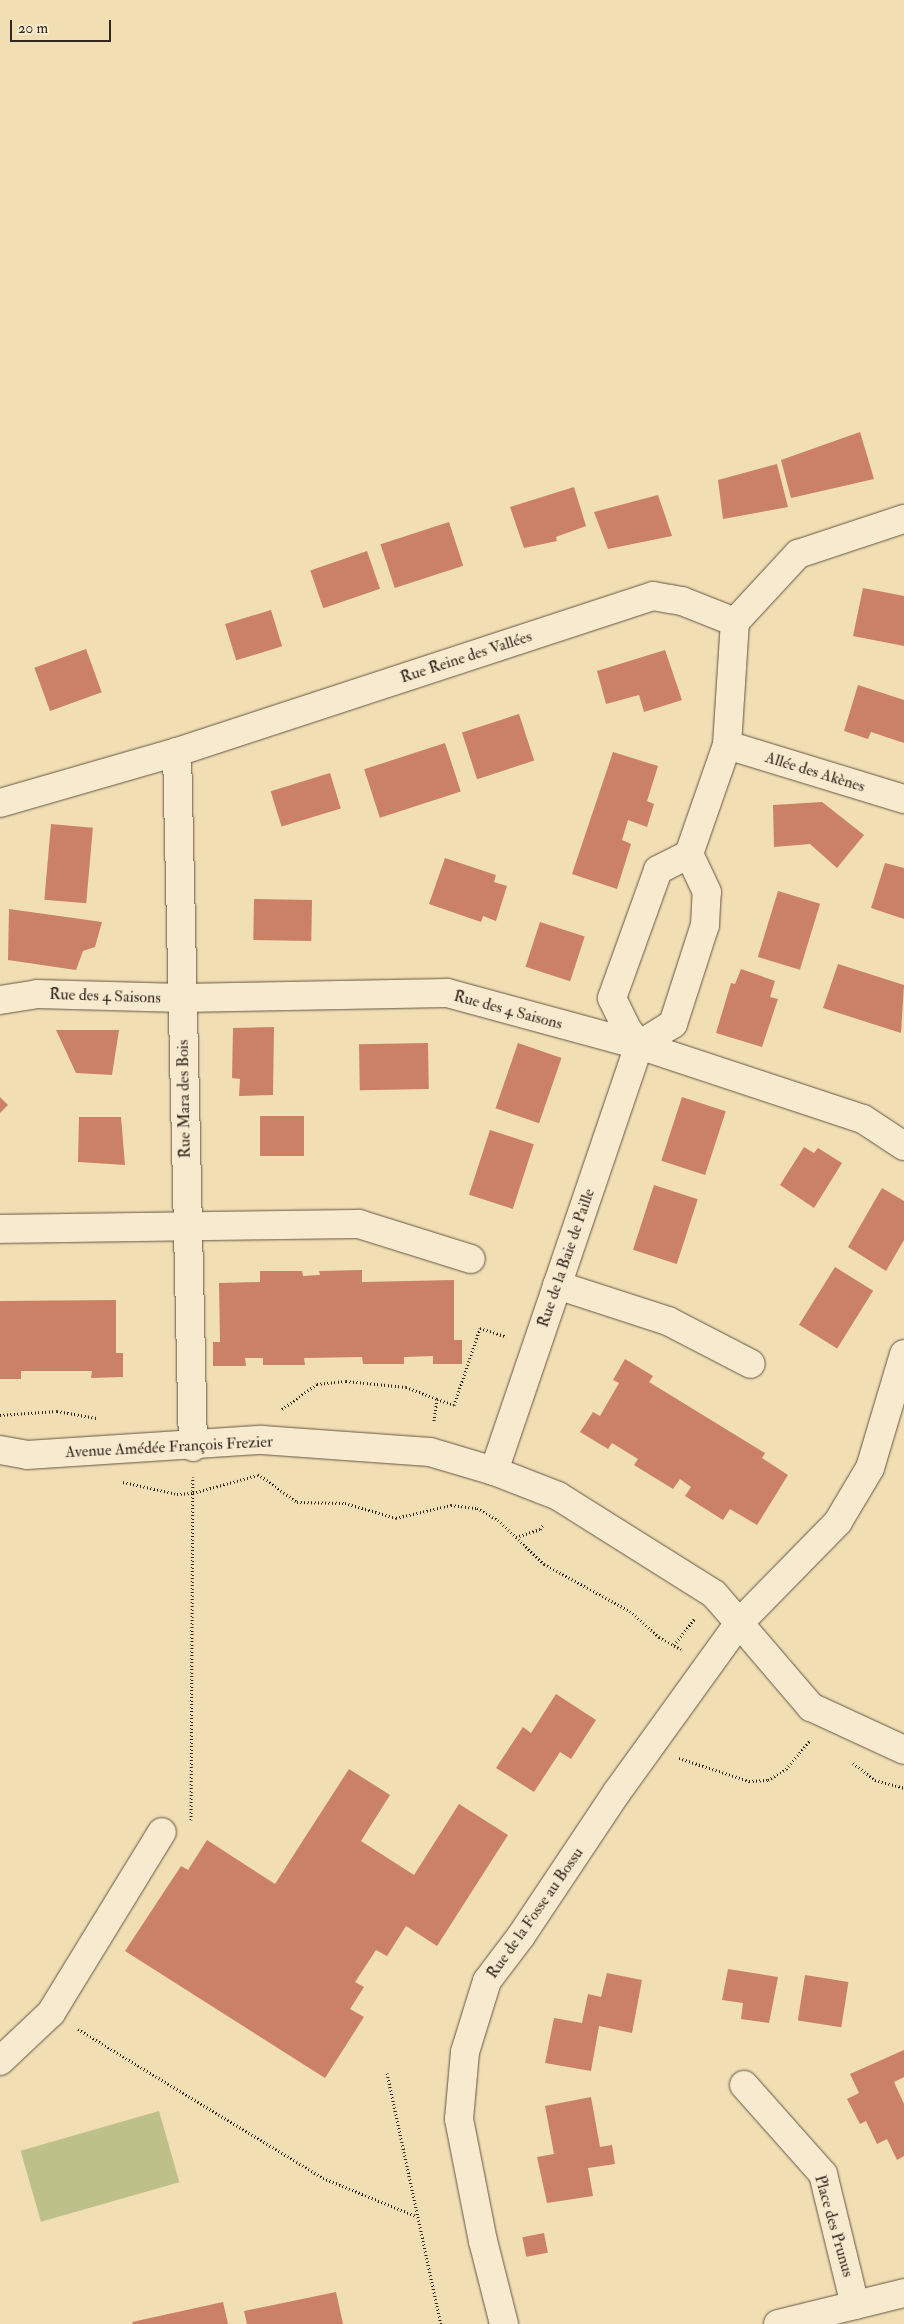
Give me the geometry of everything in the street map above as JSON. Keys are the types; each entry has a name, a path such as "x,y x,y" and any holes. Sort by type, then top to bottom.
{"street":[{"path":"689,854 707,892 705,925 673,1024 639,1046 627,1029 612,998 658,870 689,854 727,745 735,622 798,554 904,519"},
{"name":"Rue Reine des Vallées","path":"0,803 177,752 653,596 682,600 735,622"},
{"name":"Allée des Akènes","path":"727,745 904,799"},
{"name":"Rue Mara des Bois","path":"177,752 192,1447"},
{"name":"Rue des 4 Saisons","path":"0,1000 36,994 182,998 447,993 639,1046 863,1119 904,1146"},
{"name":"Rue de la Baie de Paille","path":"494,1471 639,1046"},
{"path":"0,1229 359,1224 471,1259"},
{"path":"557,1285 668,1321 751,1364"},
{"path":"710,1666 739,1623 838,1522 870,1468 904,1354"},
{"name":"Avenue Amédée François Frezier","path":"0,1450 27,1455 192,1447 262,1440 430,1452 494,1471 558,1496 714,1594 811,1707 904,1750"},
{"name":"Rue de la Fosse au Bossu","path":"504,2324 483,2242 459,2119 465,2052 487,1981 710,1666"},
{"path":"0,2061 51,2013 162,1832"},
{"name":"Place des Prunus","path":"744,2085 823,2174 856,2304"},
{"path":"778,2324 904,2293"}],"path":[{"path":"274,1415 317,1384 346,1381 406,1387 454,1405 480,1328 536,1346"},
{"path":"430,1452 437,1398"},
{"path":"162,1832 192,1820 192,1447"},
{"path":"258,1474 297,1502 345,1503 396,1518 451,1505 476,1508 498,1520 544,1564 630,1611 659,1637 710,1666"},
{"path":"648,1752 749,1781 768,1780 786,1769 830,1716"},
{"path":"51,2013 323,2178 416,2216"},
{"path":"386,2073 441,2324"}],"green space":[{"path":"159,2111 179,2182 41,2222 21,2151"}],"building":[{"path":"860,432 874,479 791,498 781,460"},
{"path":"777,464 788,507 723,519 718,480"},
{"path":"574,487 586,526 556,537 557,541 524,548 510,507"},
{"path":"658,495 672,536 608,549 594,512"},
{"path":"449,522 463,566 395,588 381,544"},
{"path":"367,551 380,589 323,608 310,571"},
{"path":"863,588 904,596 904,646 853,636"},
{"path":"271,610 282,646 236,660 225,624"},
{"path":"86,649 102,692 50,711 34,668"},
{"path":"665,650 682,700 644,712 639,695 606,704 597,671"},
{"path":"858,685 904,700 904,743 871,732 868,739 844,731"},
{"path":"519,714 534,761 477,779 462,733"},
{"path":"445,743 461,792 380,818 364,769"},
{"path":"613,752 658,766 647,801 654,804 647,827 628,820 622,840 631,844 617,889 572,874"},
{"path":"330,773 341,808 282,827 271,791"},
{"path":"822,802 864,835 837,868 810,844 774,847 773,805"},
{"path":"51,824 93,828 86,903 44,900"},
{"path":"445,858 496,875 494,882 507,886 496,921 483,916 481,922 429,904"},
{"path":"885,863 904,868 904,919 871,908"},
{"path":"778,891 820,904 800,970 758,957"},
{"path":"254,899 312,900 311,941 253,940"},
{"path":"9,909 102,922 95,947 83,951 76,970 8,960"},
{"path":"540,922 585,937 570,981 525,967"},
{"path":"838,964 904,985 901,1033 823,1008"},
{"path":"741,969 775,981 770,997 778,999 762,1047 716,1033 731,983 735,984"},
{"path":"274,1027 273,1095 239,1096 240,1079 232,1078 233,1028"},
{"path":"56,1030 119,1030 112,1075 76,1073"},
{"path":"428,1043 429,1089 360,1090 359,1044"},
{"path":"518,1043 561,1058 539,1123 496,1108"},
{"path":"0,1097 8,1105 0,1113"},
{"path":"682,1097 726,1111 705,1175 661,1161"},
{"path":"260,1116 304,1116 304,1156 260,1156"},
{"path":"79,1117 121,1117 125,1165 78,1162"},
{"path":"490,1130 534,1144 513,1209 469,1195"},
{"path":"804,1147 814,1153 818,1148 842,1163 814,1208 780,1185"},
{"path":"654,1185 698,1199 677,1264 633,1250"},
{"path":"882,1188 904,1201 904,1240 886,1271 848,1247"},
{"path":"835,1267 873,1291 837,1349 799,1325"},
{"path":"362,1270 362,1282 454,1280 454,1340 462,1340 462,1364 433,1364 433,1356 404,1357 404,1364 363,1364 362,1357 304,1358 305,1365 263,1365 263,1358 245,1358 246,1366 213,1366 213,1342 220,1342 219,1283 260,1282 260,1271 302,1271 303,1276 320,1275 319,1271"},
{"path":"116,1300 116,1353 123,1353 123,1377 91,1378 92,1371 21,1371 21,1379 0,1379 0,1301"},
{"path":"625,1359 653,1376 649,1382 765,1453 762,1458 788,1475 757,1525 730,1509 723,1520 685,1496 691,1487 680,1479 673,1489 634,1465 638,1459 612,1443 608,1449 580,1432 593,1412 600,1416 619,1383 613,1380"},
{"path":"556,1694 596,1720 571,1759 560,1752 534,1792 496,1768 523,1727 531,1733"},
{"path":"349,1769 390,1795 361,1841 414,1875 459,1804 508,1835 437,1946 406,1926 387,1956 376,1950 355,1982 364,1987 350,2009 364,2017 325,2078 125,1951 181,1866 188,1870 207,1840 275,1884"},
{"path":"728,1969 778,1977 769,2023 741,2019 743,2003 722,2000"},
{"path":"607,1973 642,1980 632,2033 599,2026 591,2071 545,2063 554,2018 582,2023 588,1994 601,1997"},
{"path":"805,1975 848,1982 841,2027 798,2020"},
{"path":"904,2050 904,2077 894,2082 904,2104 904,2156 897,2160 887,2139 877,2144 866,2121 860,2124 847,2099 859,2093 850,2074"},
{"path":"591,2097 600,2147 612,2145 615,2164 588,2168 593,2196 547,2203 537,2157 554,2154 545,2106"},
{"path":"544,2233 548,2253 526,2257 522,2237"},
{"path":"336,2292 343,2324 247,2324 244,2311"},
{"path":"223,2302 228,2324 133,2324 132,2322"}]}
